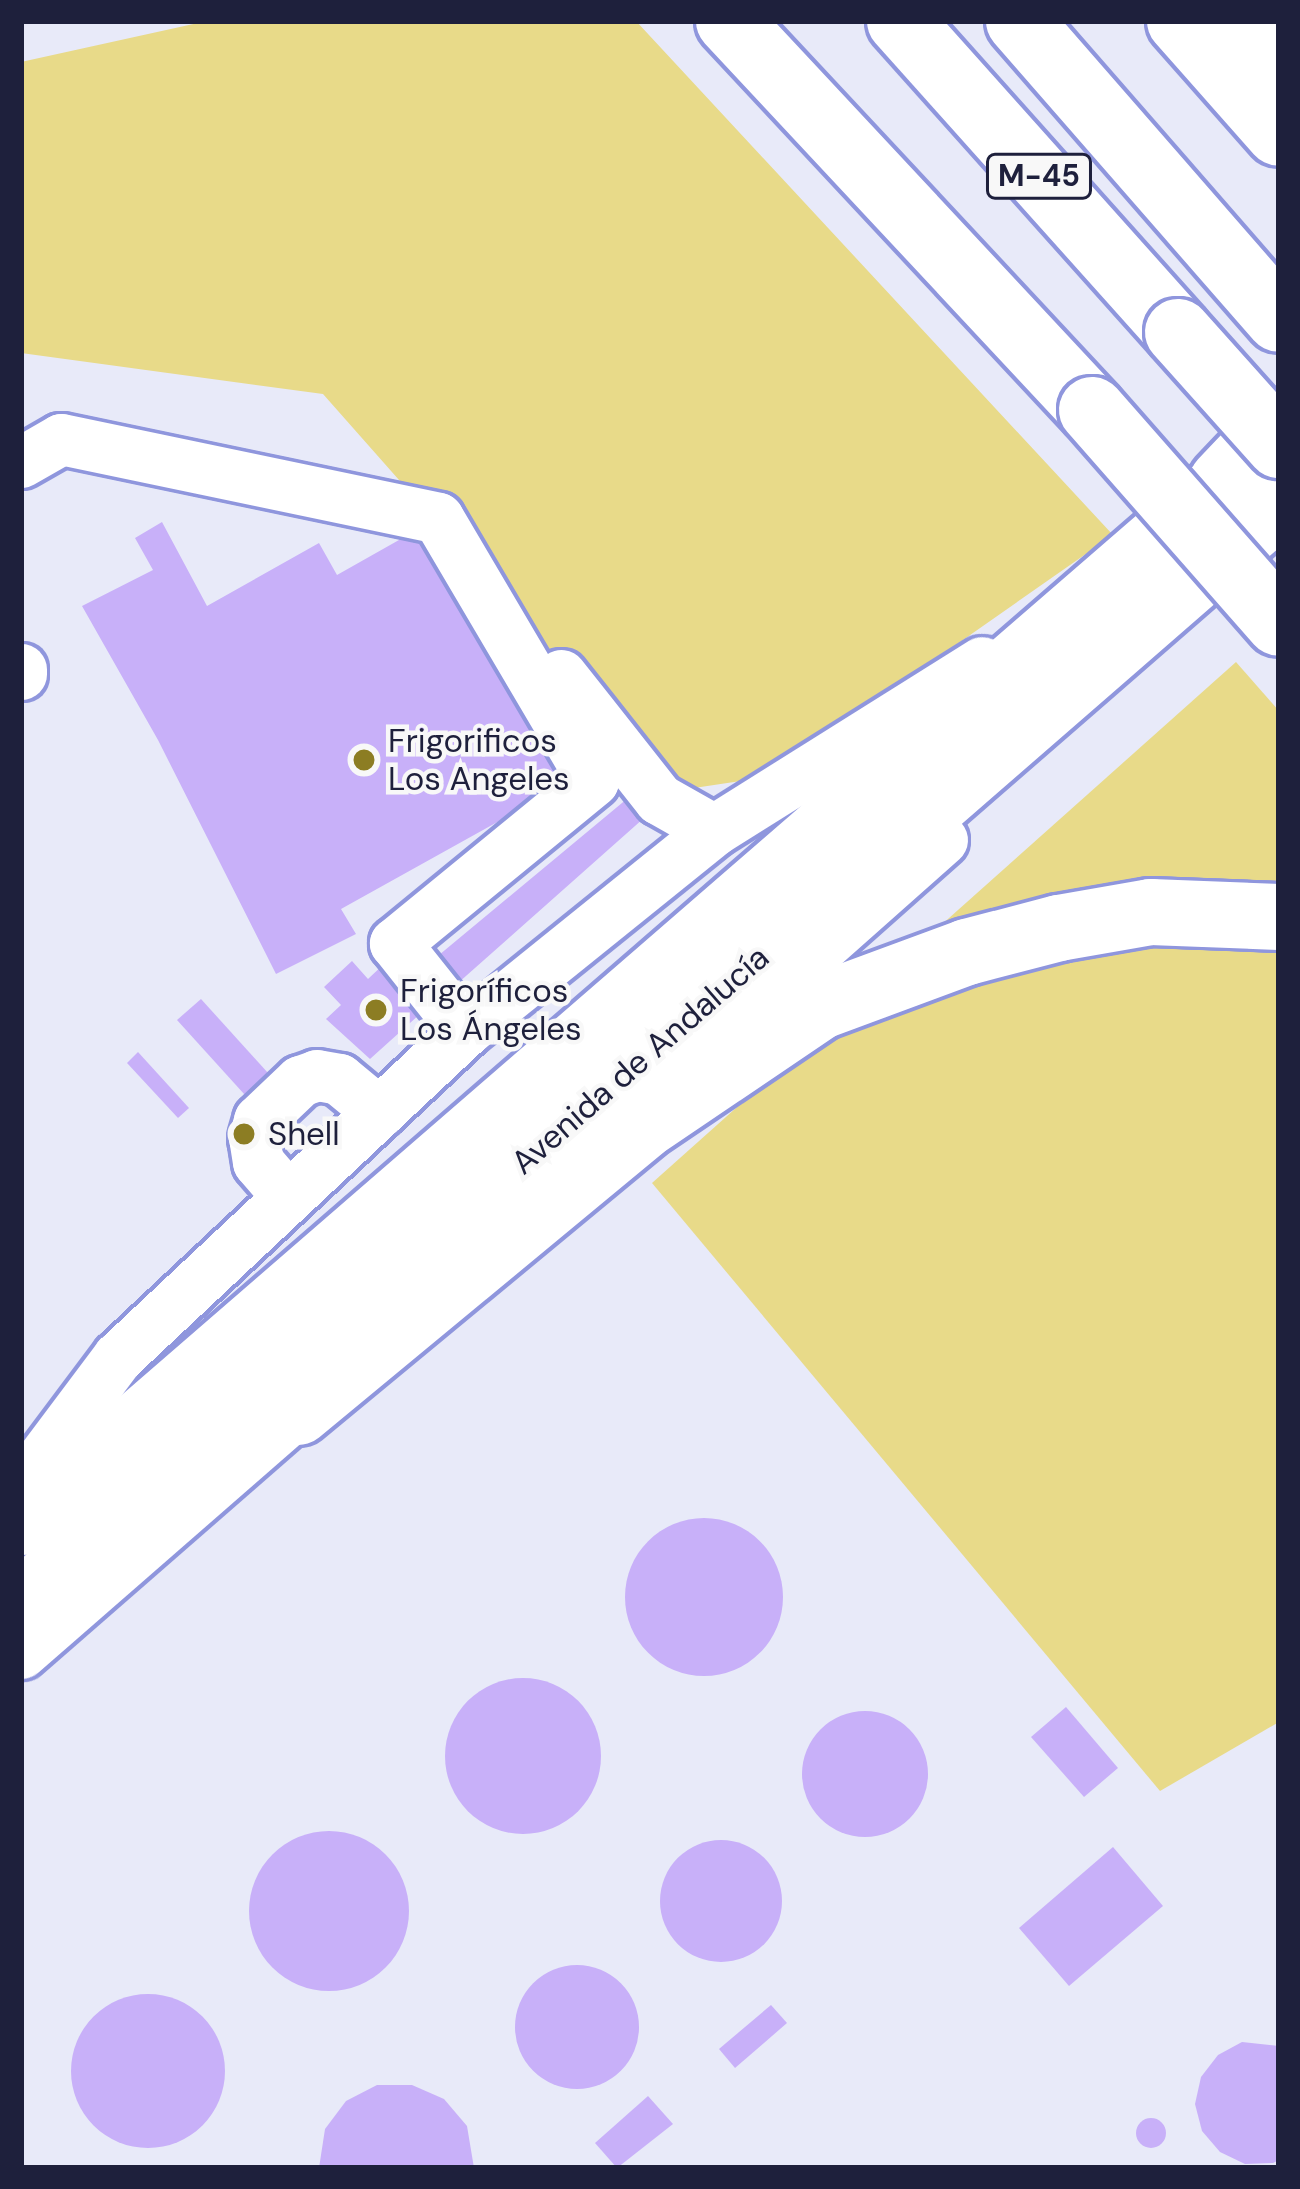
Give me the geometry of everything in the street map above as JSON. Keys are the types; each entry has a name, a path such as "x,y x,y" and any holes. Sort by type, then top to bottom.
{"highway":[{"path":"729,21 1092,410 1279,623"},
{"name":"M-45","path":"900,21 1279,441"},
{"name":"M-45","path":"1019,21 1260,298"},
{"path":"1180,21 1279,133"},
{"path":"1258,21 1279,70"},
{"path":"1260,512 1279,422"},
{"path":"1260,512 1279,441"},
{"path":"298,1412 642,1127 821,1006 967,952 1058,928 1151,912 1279,917"}],"main road":[{"name":"Avenida de Andalucía","path":"21,1522 1108,580 1260,512"},
{"name":"Avenida de Andalucía","path":"21,1600 1260,512"}],"street":[{"path":"21,462 61,439 438,518 659,799 714,830"},
{"name":"Avenida de Andalucía","path":"21,1652 298,1412 1260,512"},
{"path":"438,518 593,781 395,943 465,1031"},
{"path":"21,1486 118,1357 465,1031 714,830 1108,580"},
{"path":"288,1197 258,1162 254,1138 259,1120 286,1094 317,1075 339,1079 379,1112"}],"shaded area":[{"path":"207,21 636,21 1113,535 767,777 674,791 323,394 21,353 21,62"},
{"path":"1236,662 1279,711 1279,1722 1160,1791 652,1183"}],"building":[{"name":"Frigorificos Los Angeles","path":"162,522 207,606 319,543 337,575 422,527 571,781 341,909 356,934 276,974 158,740 82,606 153,570 135,538"},
{"path":"634,793 653,810 449,991 434,972 444,963 439,955"},
{"name":"Frigoríficos Los Ángeles","path":"352,961 368,979 385,963 406,986 400,992 420,1014 370,1059 326,1019 341,1005 324,987"},
{"path":"201,999 278,1084 254,1105 177,1020"},
{"path":"138,1052 189,1108 178,1118 127,1063"},
{"path":"704,1518 734,1524 760,1541 777,1567 783,1597 777,1627 760,1653 734,1670 704,1676 674,1670 648,1653 631,1627 625,1597 631,1567 648,1541 674,1524"},
{"path":"523,1678 553,1684 578,1701 595,1726 601,1756 595,1786 578,1811 553,1828 523,1834 493,1828 468,1811 451,1786 445,1756 451,1726 468,1701 493,1684"},
{"path":"1066,1707 1118,1768 1084,1797 1031,1737"},
{"path":"865,1711 889,1716 910,1729 923,1750 928,1774 923,1798 910,1819 889,1832 865,1837 841,1832 820,1819 807,1798 802,1774 807,1750 820,1729 841,1716"},
{"path":"329,1831 360,1837 385,1855 403,1880 409,1911 403,1942 385,1967 360,1985 329,1991 298,1985 273,1967 255,1942 249,1911 255,1880 273,1855 298,1837"},
{"path":"721,1840 745,1844 764,1858 778,1877 782,1901 778,1925 764,1944 745,1958 721,1962 697,1958 678,1944 664,1925 660,1901 664,1877 678,1858 697,1844"},
{"path":"1113,1847 1163,1906 1069,1986 1019,1928"},
{"path":"577,1965 601,1970 621,1983 634,2003 639,2027 634,2051 621,2071 601,2084 577,2089 553,2084 533,2071 520,2051 515,2027 520,2003 533,1983 553,1970"},
{"path":"148,1994 178,2000 203,2016 219,2041 225,2071 219,2101 203,2126 178,2142 148,2148 118,2142 93,2126 77,2101 71,2071 77,2041 93,2016 118,2000"},
{"path":"771,2005 787,2023 735,2068 719,2049"},
{"path":"1242,2042 1279,2046 1279,2160 1273,2163 1245,2164 1220,2152 1202,2131 1195,2104 1201,2077 1218,2055"},
{"path":"377,2085 412,2085 444,2099 467,2126 474,2168 319,2168 325,2129 346,2101"},
{"path":"648,2096 673,2124 617,2168 595,2143"},
{"path":"1151,2118 1162,2122 1166,2133 1162,2144 1151,2148 1140,2144 1136,2133 1140,2122"}],"place":[{"name":"Frigorificos Los Angeles","path":"364,760"},
{"name":"Frigoríficos Los Ángeles","path":"376,1010"},
{"name":"Shell","path":"244,1134"}]}
